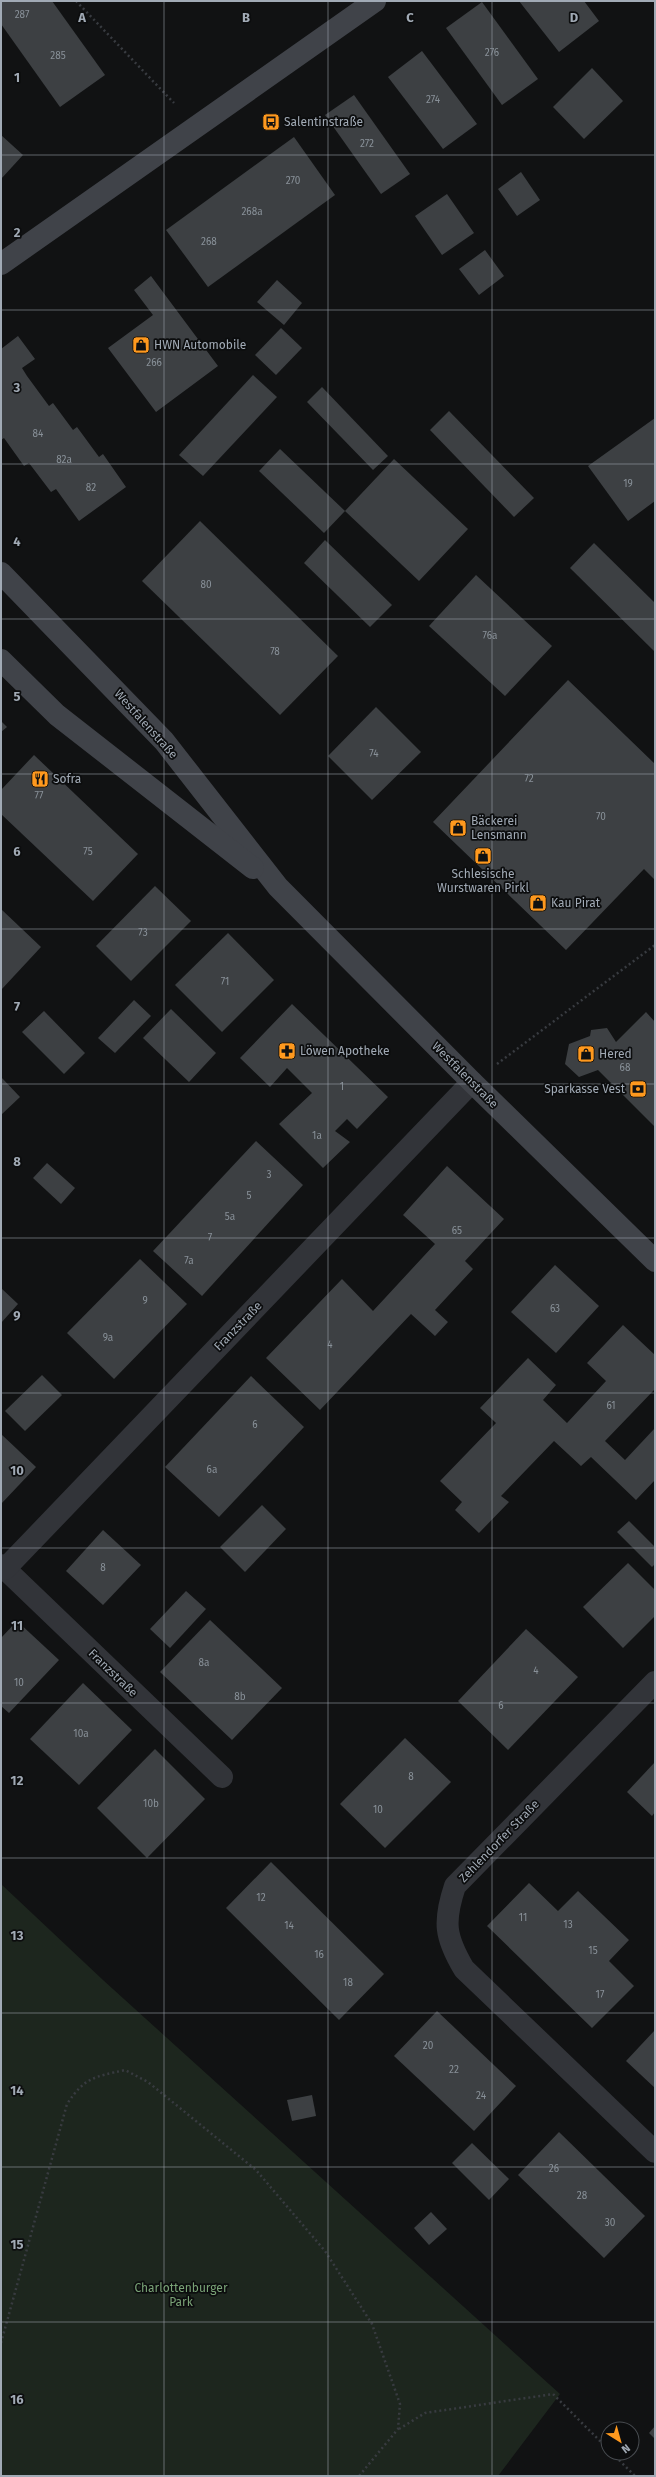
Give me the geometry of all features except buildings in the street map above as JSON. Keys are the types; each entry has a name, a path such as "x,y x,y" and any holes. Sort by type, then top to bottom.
{"main road":[{"path":"1,264 375,1"},
{"name":"Westfalenstraße","path":"1,573 164,742 278,887 472,1082 655,1260"},
{"name":"Westfalenstraße","path":"1,660 57,715 278,887"}],"street":[{"name":"Franzstraße","path":"222,1777 3,1567 472,1082"},
{"name":"Zehlendorfer Straße","path":"655,1682 454,1886 446,1911 452,1949 464,1969 655,2152"}],"path":[{"path":"76,1 197,127"},
{"path":"472,1082 655,945"},
{"path":"1,2343 67,2104 77,2089 91,2078 125,2070 148,2082 256,2170 325,2251 372,2324 400,2404 398,2429"},
{"path":"359,2476 398,2429 425,2412 553,2394 600,2441"},
{"path":"620,2461 635,2476"}],"green space":[{"name":"Charlottenburger Park","path":"1,1884 103,1980 560,2394 498,2476 1,2476"}],"place":[{"name":"Salentinstraße","path":"271,122"},
{"name":"HWN Automobile","path":"141,345"},
{"name":"Sofra","path":"40,779"},
{"name":"Bäckerei Lensmann","path":"458,828"},
{"name":"Schlesische Wurstwaren Pirkl","path":"483,856"},
{"name":"Kau Pirat","path":"538,903"},
{"name":"Löwen Apotheke","path":"287,1051"},
{"name":"Hered","path":"586,1054"},
{"name":"Sparkasse Vest","path":"638,1089"}]}
